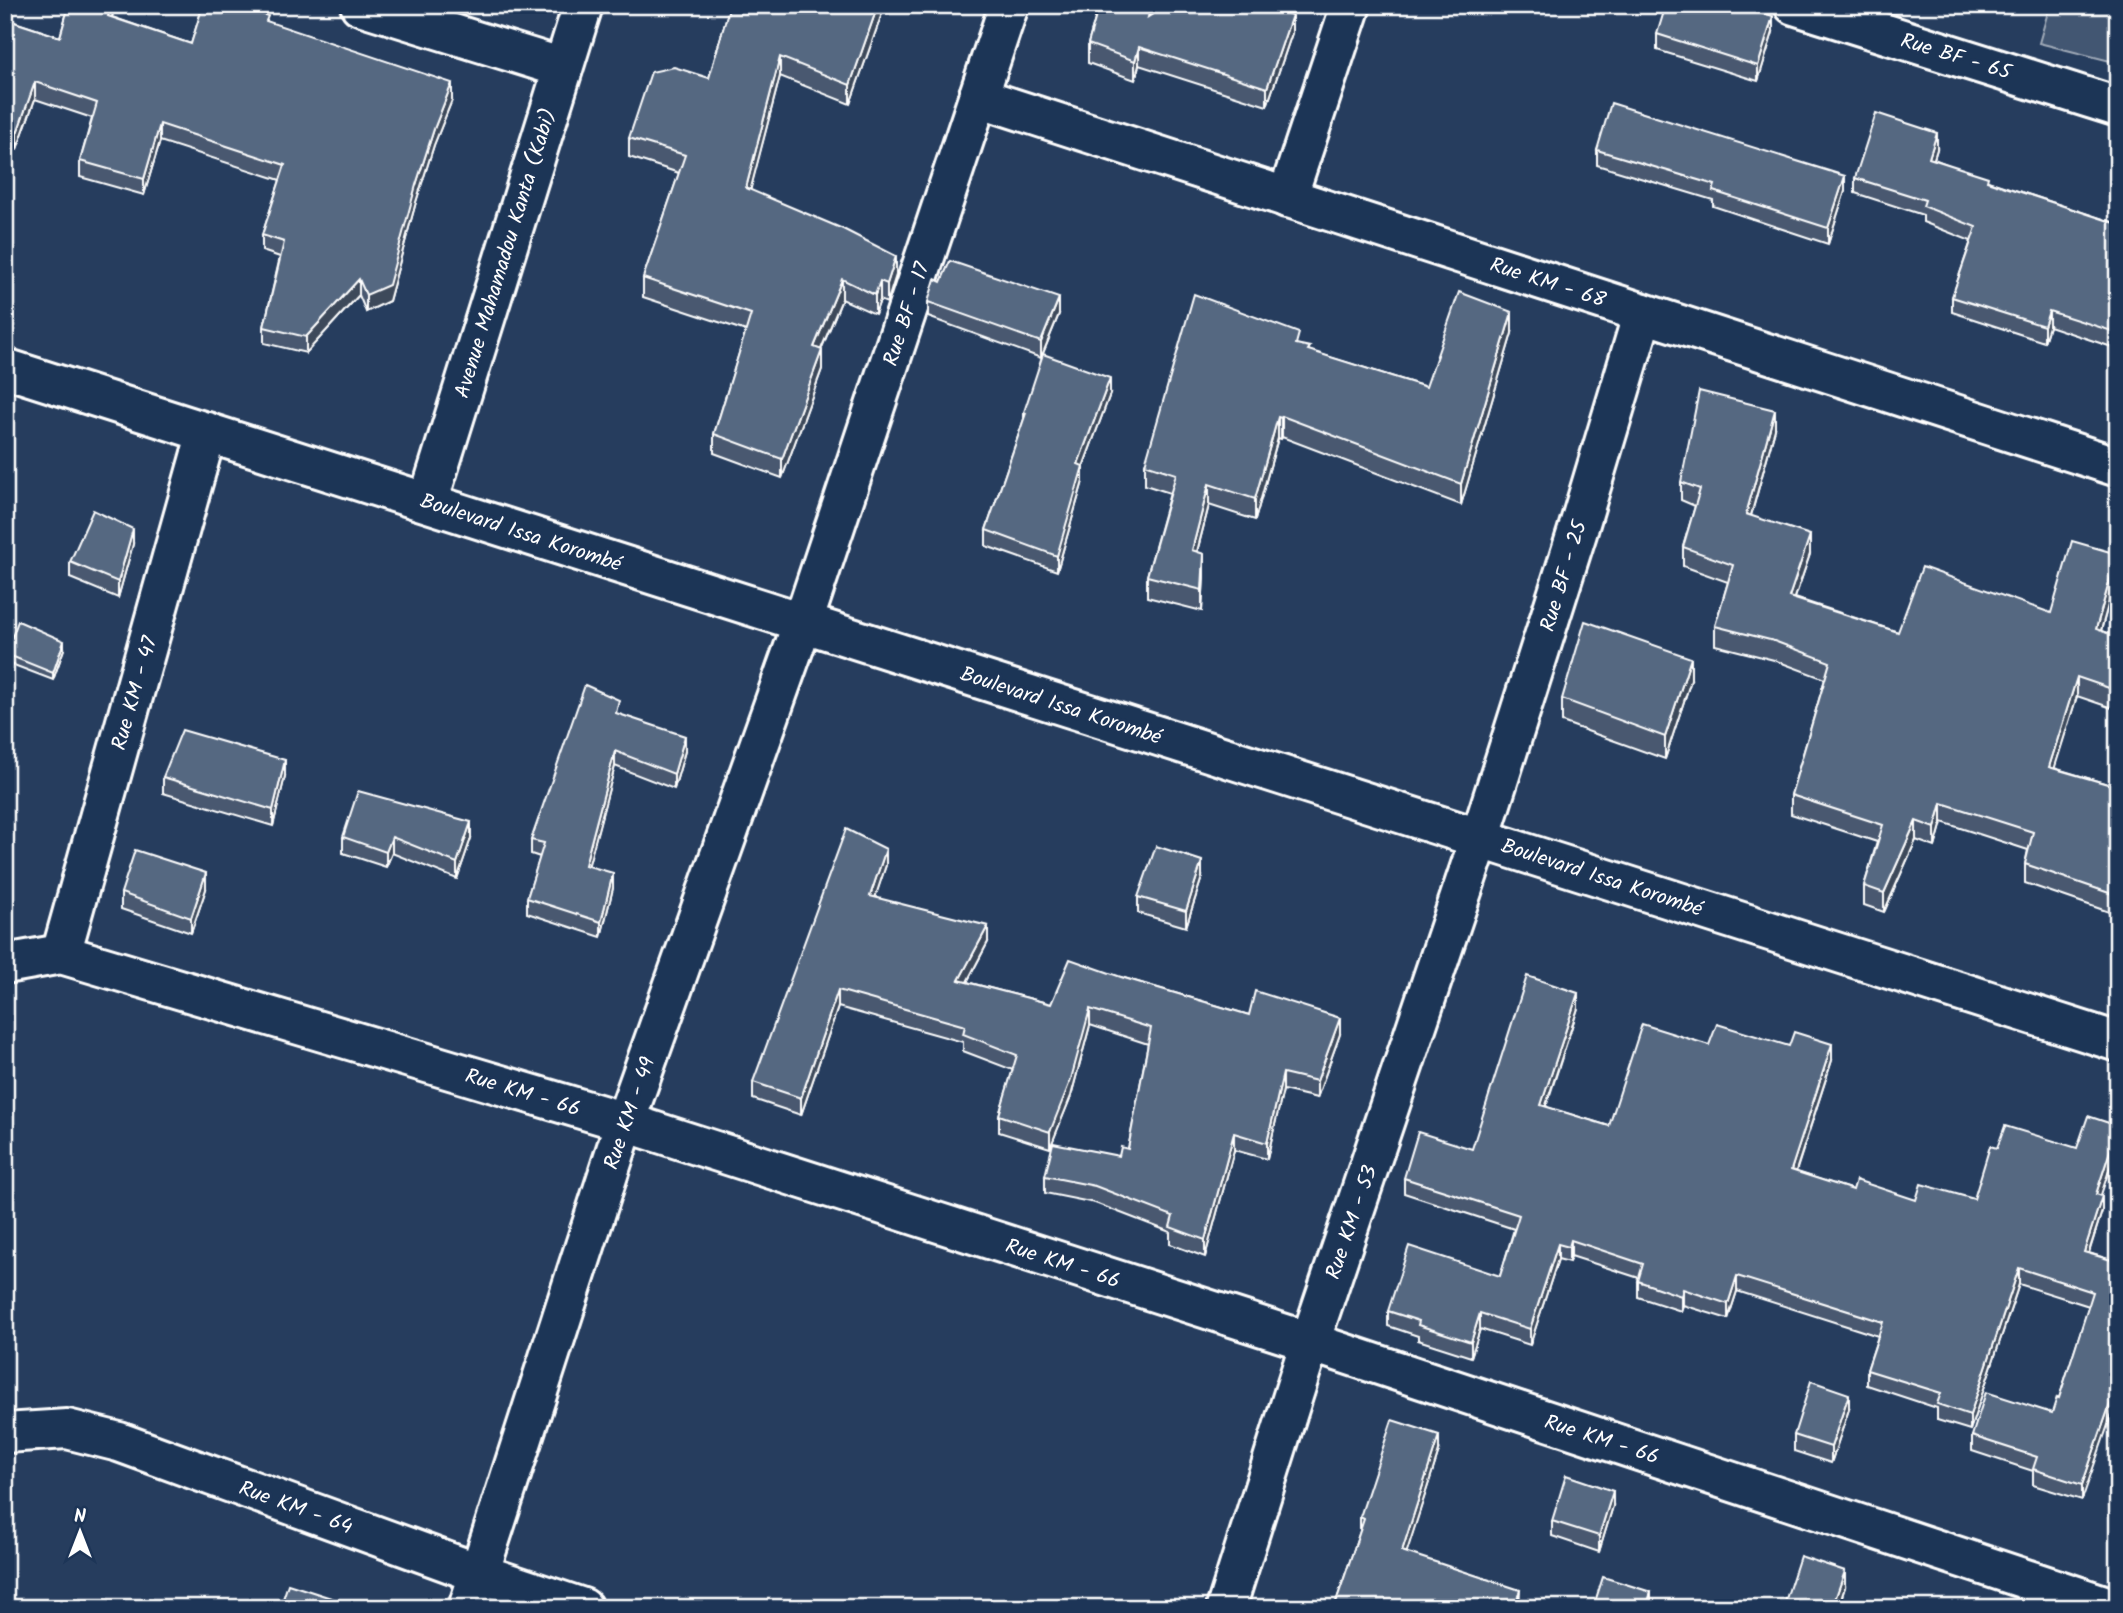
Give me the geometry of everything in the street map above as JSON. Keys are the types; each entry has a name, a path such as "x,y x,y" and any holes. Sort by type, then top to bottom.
{"street":[{"path":"360,5 563,68"},
{"name":"Avenue Mahamadou Kanta (Kabi)","path":"428,502 583,5"},
{"name":"Rue BF - 17","path":"803,622 1009,5"},
{"path":"1287,198 1351,5"},
{"name":"Rue BF - 65","path":"1794,5 2118,107"},
{"name":"Rue KM - 68","path":"978,97 2118,467"},
{"name":"Rue BF - 25","path":"1480,838 1577,533 1643,313"},
{"name":"Boulevard Issa Korombé","path":"5,368 2118,1042"},
{"name":"Rue KM - 47","path":"61,954 207,432"},
{"name":"Rue KM - 49","path":"473,1590 625,1122 803,622"},
{"name":"Rue KM - 53","path":"1226,1608 1310,1342 1480,838"},
{"name":"Rue KM - 66","path":"5,964 61,954 625,1122 1310,1342 2113,1608"},
{"name":"Rue KM - 64","path":"5,1433 67,1429 119,1442 473,1590 583,1608"}],"shaded area":[{"path":"2050,5 2118,5 2118,63 2039,43"}],"building":[{"path":"69,5 111,5 108,16 191,44 203,5 256,5 254,11 268,16 266,21 452,83 416,185 389,285 366,295 359,279 306,337 264,327 284,242 262,235 285,165 160,124 144,179 80,161 97,103 35,82 17,133 5,129 5,19 60,37"},
{"path":"730,5 878,5 850,85 780,57 746,188 843,229 896,256 887,284 880,281 875,295 842,279 814,347 822,350 782,459 714,434 751,314 643,278 685,155 629,138 651,72 674,67 709,78"},
{"path":"1099,5 1151,5 1148,17 1167,5 1265,5 1292,15 1267,88 1139,47 1135,61 1088,44"},
{"path":"1666,5 1737,5 1773,16 1758,66 1657,34"},
{"path":"1611,103 1845,176 1828,228 1713,191 1715,185 1597,150"},
{"path":"1876,113 1937,133 1929,158 1988,177 1987,181 2115,223 2118,215 2118,333 2049,311 2044,326 1952,297 1976,227 1923,206 1925,200 1855,178"},
{"path":"950,261 1059,298 1041,342 928,302 935,279 941,282"},
{"path":"1459,292 1512,312 1461,484 1282,416 1278,417 1255,499 1209,484 1192,550 1204,554 1202,590 1147,576 1176,474 1145,464 1194,294 1299,333 1296,344 1310,347 1308,350 1426,387"},
{"path":"1043,354 1110,378 1078,464 1083,466 1057,556 986,530"},
{"path":"1699,391 1775,410 1746,514 1810,535 1789,597 1898,632 1922,567 2051,613 2072,541 2117,554 2096,629 2118,637 2118,691 2077,677 2049,767 2118,787 2118,896 2025,864 2033,832 1942,803 1935,828 1916,821 1884,893 1864,886 1883,825 1791,795 1830,662 1774,641 1715,626 1733,565 1683,547 1700,489 1681,482"},
{"path":"93,510 133,529 118,582 70,562"},
{"path":"18,621 64,641 53,673 6,654"},
{"path":"1585,621 1691,658 1665,737 1562,699"},
{"path":"585,685 619,700 616,713 685,736 674,774 615,751 585,865 613,873 601,922 527,898 544,843 531,840"},
{"path":"182,730 285,760 273,810 163,777"},
{"path":"358,791 471,822 457,863 392,837 386,852 343,837"},
{"path":"846,829 886,849 870,896 988,926 959,980 1051,1004 1070,959 1249,1015 1255,991 1340,1018 1317,1081 1283,1073 1267,1143 1234,1133 1205,1240 1170,1227 1173,1216 1095,1186 1045,1176 1053,1143 1119,1156 1121,1147 1128,1149 1151,1028 1090,1009 1071,1079 1050,1132 999,1115 1017,1055 963,1034 965,1026 838,990 801,1098 753,1082"},
{"path":"1156,846 1202,861 1186,911 1138,897"},
{"path":"135,850 206,873 191,918 121,893"},
{"path":"1527,976 1578,993 1541,1105 1609,1126 1642,1024 1709,1045 1717,1024 1789,1046 1794,1032 1832,1044 1791,1170 1853,1190 1856,1180 1916,1200 1921,1184 1974,1199 1990,1146 1997,1148 2005,1126 2077,1148 2088,1116 2118,1126 2096,1194 2102,1196 2084,1252 2118,1262 2118,1381 2082,1485 2033,1469 2037,1457 1972,1436 1986,1392 2052,1413 2093,1292 2019,1268 1970,1415 1937,1404 1941,1393 1867,1370 1883,1322 1737,1276 1728,1304 1683,1289 1681,1296 1638,1281 1643,1264 1571,1240 1569,1247 1558,1244 1530,1329 1480,1313 1471,1342 1418,1325 1419,1321 1388,1311 1409,1246 1500,1276 1519,1215 1404,1178 1418,1132 1472,1149"},
{"path":"1811,1381 1849,1394 1831,1447 1794,1435"},
{"path":"1392,1420 1439,1435 1402,1551 1520,1590 1514,1608 1334,1608 1364,1519 1360,1517"},
{"path":"1566,1475 1613,1491 1599,1536 1552,1521"},
{"path":"1800,1556 1845,1571 1832,1608 1805,1608 1785,1602"},
{"path":"1603,1577 1651,1592 1646,1608 1593,1608"},
{"path":"288,1584 362,1608 280,1608"}]}
